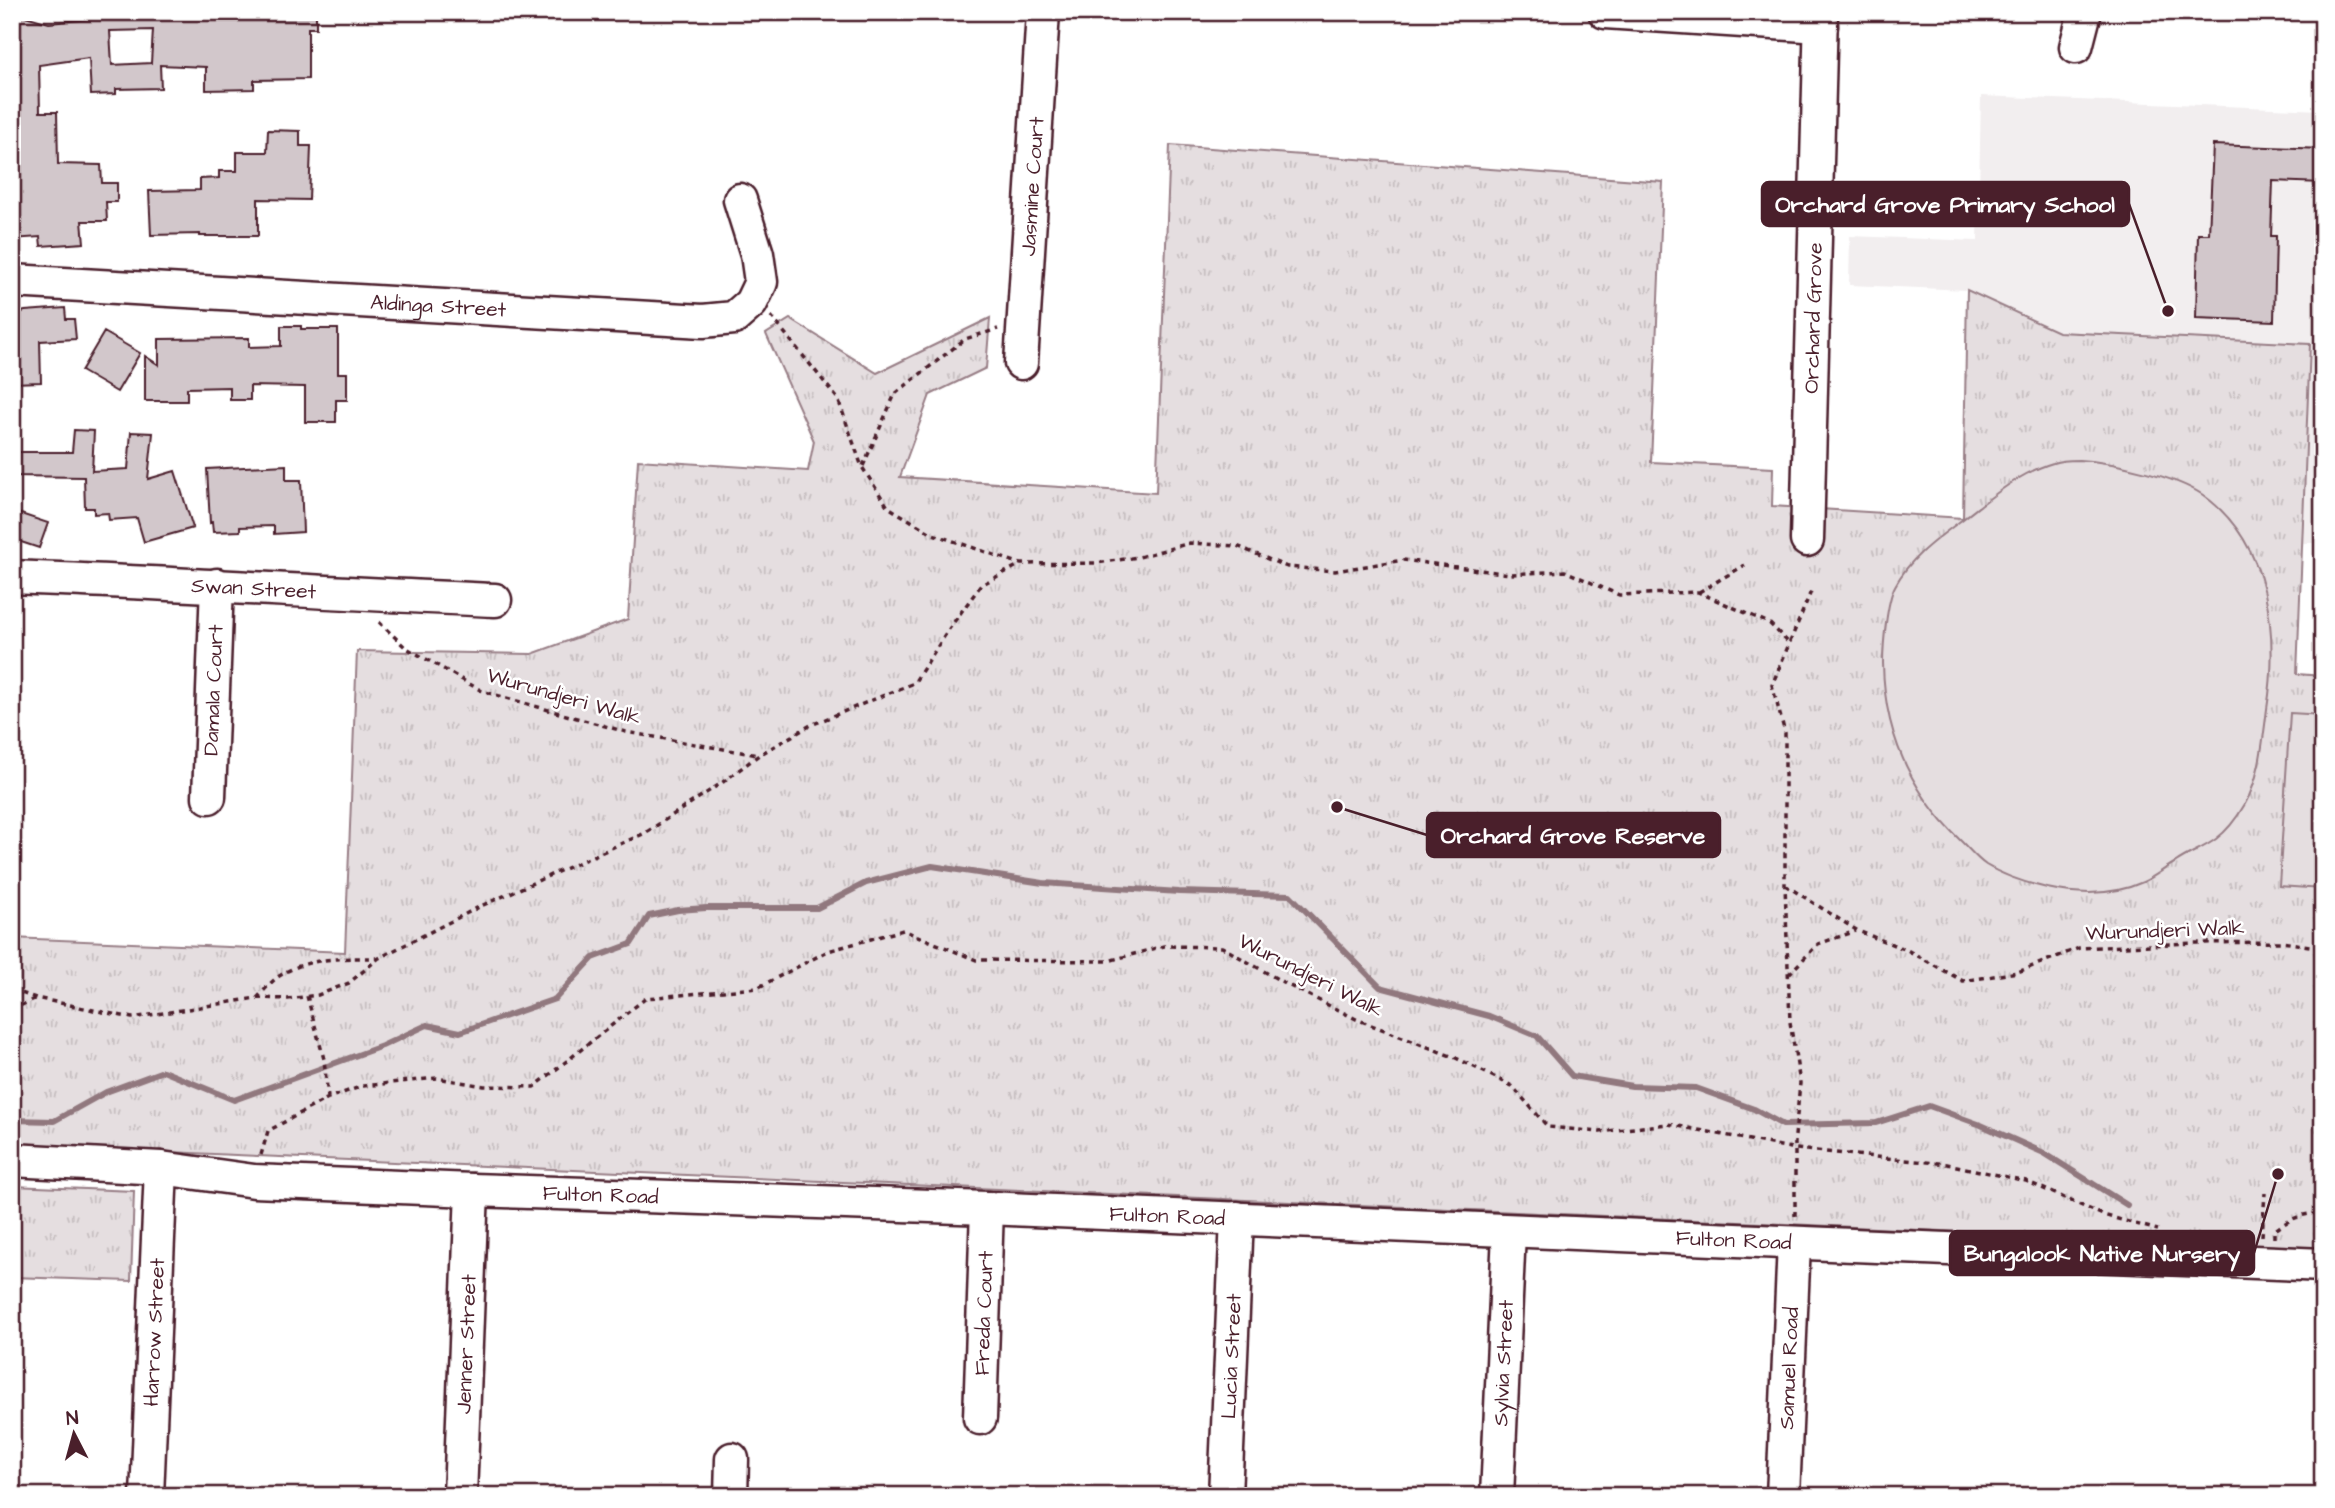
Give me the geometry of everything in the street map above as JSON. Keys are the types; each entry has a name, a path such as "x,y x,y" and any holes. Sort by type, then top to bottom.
{"street":[{"name":"Jasmine Court","path":"1021,363 1043,12"},
{"path":"1605,12 1821,19"},
{"path":"2076,47 2085,12"},
{"name":"Orchard Grove","path":"1807,540 1821,19"},
{"path":"740,200 757,254 761,282 754,296"},
{"name":"Aldinga Street","path":"12,281 703,321 734,318 751,303 754,296"},
{"name":"Swan Street","path":"12,577 495,600"},
{"name":"Damala Court","path":"209,797 216,585"},
{"name":"Fulton Road","path":"12,1160 161,1168 254,1181 472,1191 987,1208 2323,1265"},
{"name":"Harrow Street","path":"147,1496 161,1168"},
{"name":"Jenner Street","path":"460,1496 472,1191"},
{"name":"Freda Court","path":"980,1418 987,1208"},
{"name":"Lucia Street","path":"1226,1496 1237,1218"},
{"name":"Sylvia Street","path":"1497,1496 1509,1232"},
{"name":"Samuel Road","path":"1783,1496 1794,1243"},
{"path":"731,1496 732,1459"}],"path":[{"path":"754,296 838,399 862,467 888,507 933,534 1021,564 1096,563 1139,557 1189,543 1237,546 1287,567 1335,571 1403,560 1510,573 1565,571 1619,595 1698,593 1769,623 1790,643"},
{"path":"862,467 895,394 965,339 1024,321"},
{"path":"12,990 36,998 132,1018 256,998 288,999 318,995 349,983 379,958 481,906 645,833 759,755 811,726 914,683 981,585 1021,564"},
{"path":"1698,593 1745,565"},
{"path":"1794,1243 1800,1083 1790,1022 1785,885 1785,733 1772,685 1812,589"},
{"name":"Wurundjeri Walk","path":"349,594 405,647 482,691 626,732 759,755"},
{"name":"Wurundjeri Walk","path":"1785,885 1858,931 1907,950 1963,981 2018,972 2079,948 2282,942 2323,948"},
{"name":"Wurundjeri Walk","path":"254,1181 268,1131 328,1098 363,1086 437,1079 484,1086 534,1087 646,998 757,989 828,951 903,930 976,960 1108,961 1164,946 1222,947 1286,984 1356,1019 1456,1058 1512,1086 1548,1127 1600,1132 1668,1124 1796,1149 1947,1164 2026,1181 2103,1214 2162,1231"},
{"path":"1789,974 1818,944 1858,931"},
{"path":"256,998 281,975 312,962 379,958"},
{"path":"307,996 324,1059 328,1098"},
{"path":"12,1010 36,998"},
{"path":"2265,1193 2266,1263"},
{"path":"2266,1263 2274,1231 2287,1221 2314,1213 2323,1214"}],"shaded area":[{"path":"1981,96 2323,110 2323,543 2302,543 2310,344 2058,332 1967,290 1849,285 1850,236 1978,241"}],"green space":[{"path":"1170,145 1663,182 1651,462 1773,468 1772,506 1963,518 1967,290 2058,332 2310,344 2297,674 2323,676 2323,1248 12,1145 12,938 345,952 357,651 532,654 628,619 638,460 808,471 814,441 766,334 790,319 877,373 990,318 986,368 930,395 900,477 1156,493"},
{"path":"2079,460 2126,467 2160,476 2203,495 2225,515 2243,538 2256,564 2270,621 2270,680 2262,745 2250,794 2236,818 2216,839 2147,880 2119,890 2095,893 2047,888 2000,873 1980,860 1944,823 1915,783 1895,738 1885,689 1883,663 1886,623 1892,593 1901,576 1916,558 1992,496 2016,480 2056,462"},
{"path":"2290,713 2323,715 2323,889 2279,886"},
{"path":"12,1186 134,1191 131,1281 12,1277"}],"building":[{"path":"12,12 49,23 91,19 91,12 316,12 316,28 308,28 308,79 254,80 254,89 206,90 206,67 160,65 161,88 116,89 116,94 91,95 89,58 39,65 40,112 57,112 58,164 101,165 102,183 117,183 117,202 106,202 107,221 82,221 84,243 41,246 40,237 12,239","holes":["153,30 151,63 112,65 110,31"]},
{"path":"268,130 300,131 300,146 311,146 309,200 258,199 258,236 151,235 149,191 200,190 200,179 219,178 219,171 237,171 237,152 267,152"},
{"path":"2213,145 2323,149 2323,183 2273,181 2271,236 2276,236 2274,321 2196,318 2198,234 2209,234"},
{"path":"65,308 66,319 74,319 76,339 40,341 41,382 12,383 12,315 25,311"},
{"path":"281,326 338,329 338,373 347,373 347,400 336,400 336,422 305,422 305,387 250,386 250,400 230,400 230,387 187,388 187,401 145,401 145,356 159,365 159,339 249,338 249,347 281,346"},
{"path":"104,332 140,353 117,392 81,371"},
{"path":"74,430 94,431 92,471 128,469 131,432 153,433 148,479 175,471 193,528 144,542 137,518 109,520 108,513 94,514 94,508 85,508 84,477 12,476 12,452 72,452"},
{"path":"286,465 286,480 301,480 303,532 274,534 274,526 240,527 240,531 213,532 212,522 210,523 207,469"},
{"path":"12,511 48,523 39,548 12,539"}],"waterway":[{"path":"12,1120 54,1121 106,1092 163,1071 234,1100 382,1046 427,1025 460,1032 555,999 593,958 631,944 649,916 706,908 817,908 866,883 932,866 1043,883 1179,892 1290,895 1380,987 1489,1016 1537,1036 1572,1076 1632,1086 1696,1088 1754,1109 1783,1125 1876,1123 1929,1106 2044,1153 2127,1205"}],"place":[{"name":"Orchard Grove Primary School","path":"2168,311"},
{"name":"Orchard Grove Reserve","path":"1337,807"},
{"name":"Bungalook Native Nursery","path":"2278,1174"}]}
